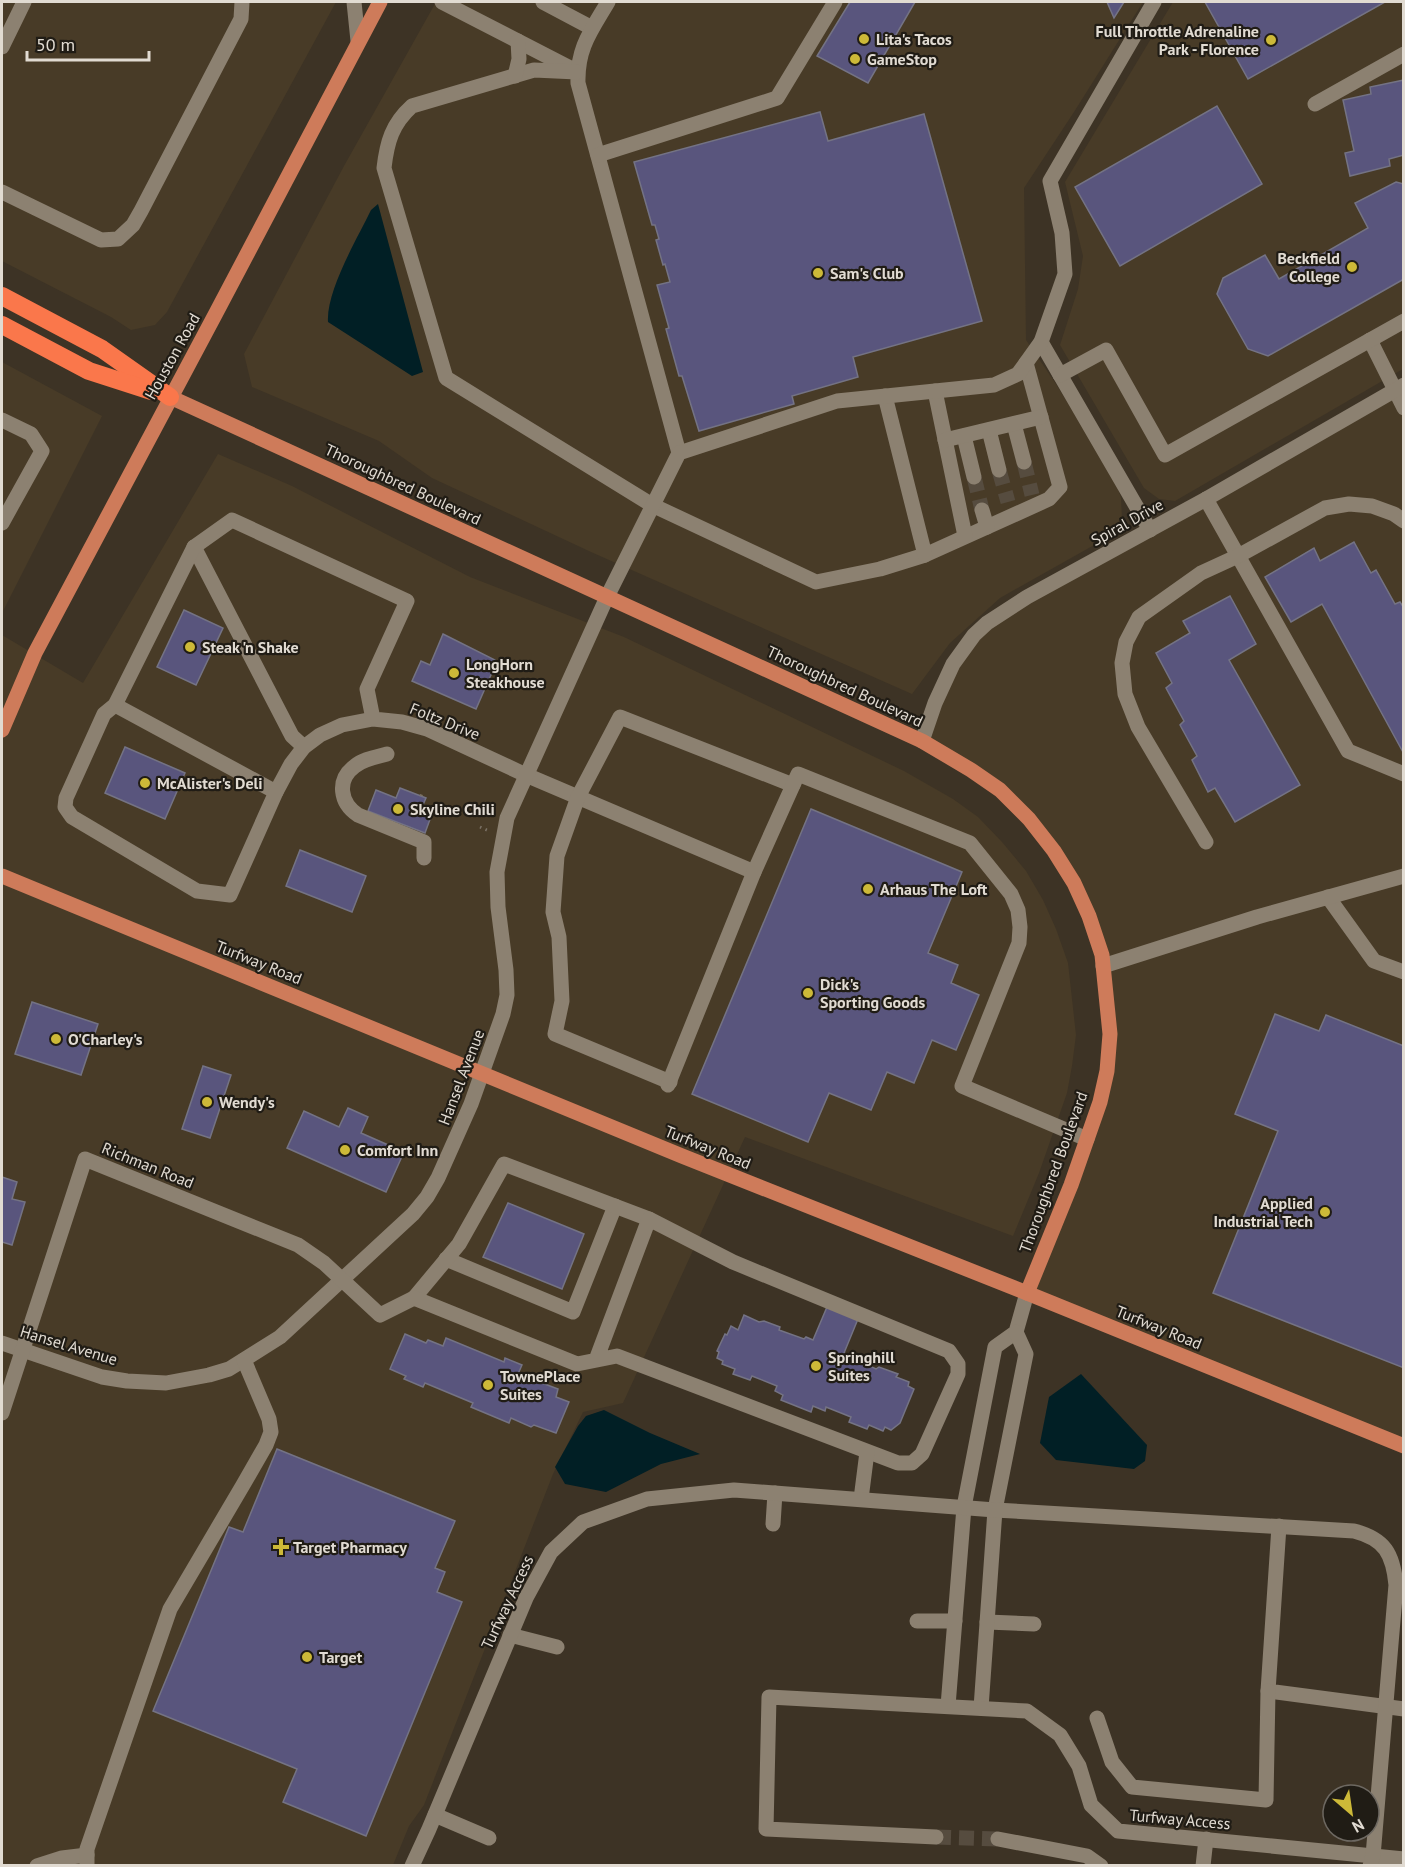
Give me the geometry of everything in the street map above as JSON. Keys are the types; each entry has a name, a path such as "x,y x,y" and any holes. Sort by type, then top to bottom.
{"highway":[{"path":"2,296 102,350 170,397"},
{"path":"2,325 90,370 170,397"}],"main road":[{"name":"Houston Road","path":"2,730 35,653 380,2"},
{"name":"Thoroughbred Boulevard","path":"170,397 922,741 1000,790 1029,819 1054,851 1074,883 1089,916 1102,955 1110,1034 1107,1071 1100,1102 1071,1185 1027,1293"},
{"name":"Turfway Road","path":"2,876 682,1156 1404,1446"}],"street":[{"path":"2,47 24,2"},
{"path":"2,192 101,240 118,239 133,225 146,201 241,19 242,2"},
{"path":"354,2 358,41"},
{"path":"432,2 442,2 577,72"},
{"path":"543,2 592,28"},
{"path":"608,2 592,28 579,57 578,83 679,453 837,401 994,385 1018,374 1041,342 1065,274 1062,233 1050,181 1154,2"},
{"path":"598,155 777,98 835,2"},
{"path":"515,76 519,59 518,41"},
{"path":"1315,104 1404,54"},
{"path":"577,72 534,70 412,106 400,117 391,133 386,148 384,168 446,378 652,505 816,582 880,569 926,555 987,526 1010,509 1033,501 1049,499 1060,487 1026,363"},
{"path":"1060,375 1106,350 1165,455 1404,321"},
{"path":"1370,340 1399,387 1404,408"},
{"path":"1041,342 1150,530"},
{"name":"Spiral Drive","path":"922,741 935,703 953,664 974,635 987,622 1027,597 1206,499 1399,387"},
{"path":"935,391 965,536"},
{"path":"885,396 926,555"},
{"path":"945,440 1041,417"},
{"path":"2,420 31,434 42,451 2,523"},
{"path":"1014,424 1024,462"},
{"path":"989,430 999,470"},
{"path":"964,436 974,477"},
{"name":"Hansel Avenue","path":"2,1343 102,1377 166,1383 209,1376 229,1369 280,1337 396,1232 427,1197 438,1178 484,1073 504,1014 507,995 497,872 507,818 607,597 679,453"},
{"path":"1206,499 1348,751 1404,774"},
{"path":"1206,842 1138,727 1125,694 1122,663 1126,642 1139,616 1201,573 1238,556 1325,508 1348,504 1372,506 1394,514 1404,521"},
{"path":"982,510 987,526"},
{"path":"276,792 115,705 194,546 232,520 407,601 368,689 373,719"},
{"path":"194,546 292,736 303,747"},
{"name":"Foltz Drive","path":"115,705 104,714 66,798 65,807 72,817 197,891 230,895 276,792 303,747 320,735 342,725 373,719 402,722 427,729 526,775 754,872"},
{"path":"793,785 620,717 578,797 557,856 553,912 559,937 562,1001 555,1034 669,1084 754,872 798,774 970,843 1000,879 1011,894 1017,910 1020,927 1019,943 962,1086 1088,1139"},
{"path":"387,754 354,766 342,791 344,800 350,809 358,814 424,842 424,858"},
{"path":"1103,966 1257,916 1404,876"},
{"path":"1328,897 1374,961 1404,972"},
{"name":"Richman Road","path":"22,1350 85,1159 298,1245 324,1263 342,1280"},
{"path":"342,1280 380,1315 414,1298 459,1244 504,1164 649,1220 733,1262 949,1351 958,1364 958,1374 922,1454 912,1463 898,1463 617,1356 578,1364 414,1298"},
{"path":"446,1259 573,1312 615,1206"},
{"path":"596,1360 649,1220"},
{"path":"948,1706 964,1507 996,1347 1016,1332 1027,1293"},
{"path":"981,1708 994,1510 1026,1354 1016,1332"},
{"path":"2,1413 22,1350"},
{"path":"37,1866 62,1858 87,1860 87,1849 170,1609 212,1541 266,1445 271,1432 269,1419 244,1360"},
{"path":"861,1499 867,1452"},
{"name":"Turfway Access","path":"412,1866 526,1598 550,1552 583,1522 647,1499 734,1490 994,1510 1354,1531 1372,1536 1384,1546 1394,1565 1396,1585 1371,1861"},
{"path":"773,1524 775,1493"},
{"path":"1097,1718 1112,1762 1132,1787 1266,1800 1268,1691 1279,1526"},
{"path":"917,1620 955,1621"},
{"path":"987,1622 1034,1624"},
{"path":"510,1635 557,1647"},
{"path":"1268,1691 1404,1709"},
{"name":"Turfway Access","path":"936,1837 766,1829 768,1697 1026,1711 1060,1735 1079,1766 1091,1805 1118,1831 1206,1839 1371,1861 1404,1859"},
{"path":"435,1815 489,1838"},
{"path":"998,1839 1088,1856 1101,1866"},
{"path":"1203,1866 1206,1839"}],"path":[{"path":"480,826 491,831"}],"shaded area":[{"path":"2,2 336,2 167,312 155,325 131,330 111,317 2,261"},
{"path":"436,2 1143,2 1024,188 1026,340 1115,479 1121,498 1122,519 1103,540 1000,598 950,643 912,694 591,552 432,478 379,441 252,387 244,354 344,166"},
{"path":"1173,2 1403,2 1403,369 1175,501 1159,499 1144,488 1060,345 1078,289 1083,256 1065,182"},
{"path":"2,362 102,416 2,613"},
{"path":"1403,385 1403,1446 1027,1293 1071,1185 1110,1034 1089,916 1029,819 922,741 974,635"},
{"path":"218,454 292,486 470,577 624,637 904,771 953,799 978,817 1026,871 1056,929 1068,963 1076,1035 1072,1066 1067,1093 1039,1173 1013,1236 745,1137 623,1403 583,1412 553,1474 424,1805 409,1826 393,1865 2,1865 2,635 83,683"}],"water":[{"path":"378,204 423,372 412,376 328,322 332,296 343,265 371,210"},
{"path":"1081,1374 1147,1445 1145,1461 1134,1469 1056,1460 1040,1443 1049,1397"},
{"path":"604,1410 700,1454 661,1464 606,1492 565,1484 555,1467 586,1416"}],"building":[{"path":"850,2 915,2 868,83 817,56"},
{"path":"1107,2 1124,2 1114,18"},
{"name":"Full Throttle Adrenaline Park - Florence","path":"1205,2 1385,2 1248,79"},
{"path":"1404,80 1404,155 1389,159 1390,166 1350,176 1345,153 1354,151 1343,100 1371,94 1370,87"},
{"path":"1217,106 1262,184 1120,266 1075,187"},
{"name":"Sam's Club","path":"820,112 828,141 924,114 982,321 853,357 858,377 792,396 794,404 699,431 682,376 679,376 666,329 669,328 657,285 670,282 656,240 659,239 655,225 652,225 634,162"},
{"name":"Beckfield College","path":"1396,182 1404,184 1404,279 1268,356 1248,349 1217,294 1223,278 1265,255 1279,279 1368,228 1355,203"},
{"path":"1354,542 1371,573 1376,570 1395,604 1400,602 1404,608 1404,754 1322,604 1291,622 1265,577 1314,548 1320,561"},
{"path":"1230,596 1256,644 1229,660 1300,785 1235,822 1215,788 1208,792 1192,760 1197,756 1180,725 1184,721 1166,688 1172,683 1156,653 1190,633 1183,621"},
{"name":"Steak 'n Shake","path":"184,610 223,628 196,685 157,667"},
{"name":"LongHorn Steakhouse","path":"443,634 497,661 476,709 412,681 421,661 430,665"},
{"name":"McAlister's Deli","path":"125,747 185,773 165,819 105,793"},
{"name":"Skyline Chili","path":"400,788 426,798 422,807 433,811 425,833 368,811 376,790 396,798"},
{"path":"811,809 962,872 928,953 958,965 951,983 979,995 956,1050 932,1040 914,1083 887,1072 871,1110 829,1093 808,1142 692,1094"},
{"path":"300,850 366,876 352,912 286,886"},
{"name":"O'Charley's","path":"32,1002 98,1024 81,1075 15,1054"},
{"name":"Applied Industrial Tech","path":"1275,1014 1319,1031 1326,1015 1404,1046 1404,1368 1213,1293 1278,1131 1235,1114"},
{"name":"Wendy's","path":"203,1066 231,1075 210,1138 182,1129"},
{"name":"Comfort Inn","path":"348,1108 368,1117 361,1133 404,1152 386,1192 287,1148 304,1111 339,1127"},
{"path":"2,1177 17,1182 12,1199 25,1202 12,1245 2,1242"},
{"path":"508,1203 584,1234 562,1289 483,1257"},
{"path":"827,1307 858,1319 844,1353 876,1369 879,1367 898,1374 896,1377 909,1382 908,1386 914,1389 900,1423 891,1430 885,1427 883,1431 869,1425 867,1429 849,1422 851,1417 826,1407 825,1411 813,1406 811,1412 781,1400 783,1395 775,1391 777,1386 752,1376 750,1380 733,1374 735,1369 722,1364 723,1361 717,1358 719,1352 717,1351 725,1334 727,1335 731,1326 738,1330 744,1315 759,1322 764,1321 780,1327 779,1330 813,1340"},
{"name":"TownePlace Suites","path":"405,1334 426,1343 428,1340 443,1346 446,1338 504,1362 505,1358 522,1365 518,1374 558,1389 556,1397 569,1402 556,1433 534,1425 531,1427 511,1418 509,1423 471,1407 473,1403 425,1383 423,1387 404,1379 406,1376 390,1369"},
{"name":"Target","path":"277,1449 455,1521 435,1568 445,1572 437,1592 462,1602 366,1836 283,1802 297,1769 153,1711 229,1527 243,1532"}],"tunnel":[{"path":"1024,462 1032,495"},
{"path":"999,470 1008,502"},
{"path":"974,477 982,510"},
{"path":"936,1837 998,1839"}],"place":[{"name":"Lita's Tacos","path":"864,39"},
{"name":"Full Throttle Adrenaline Park - Florence","path":"1271,40"},
{"name":"GameStop","path":"855,59"},
{"name":"Beckfield College","path":"1352,267"},
{"name":"Sam's Club","path":"818,273"},
{"name":"Steak 'n Shake","path":"190,647"},
{"name":"LongHorn Steakhouse","path":"454,673"},
{"name":"McAlister's Deli","path":"145,783"},
{"name":"Skyline Chili","path":"398,809"},
{"name":"Arhaus The Loft","path":"868,889"},
{"name":"Dick's Sporting Goods","path":"808,993"},
{"name":"O'Charley's","path":"56,1039"},
{"name":"Wendy's","path":"207,1102"},
{"name":"Comfort Inn","path":"345,1150"},
{"name":"Applied Industrial Tech","path":"1325,1212"},
{"name":"Springhill Suites","path":"816,1366"},
{"name":"TownePlace Suites","path":"488,1385"},
{"name":"Target Pharmacy","path":"281,1547"},
{"name":"Target","path":"307,1657"}]}
